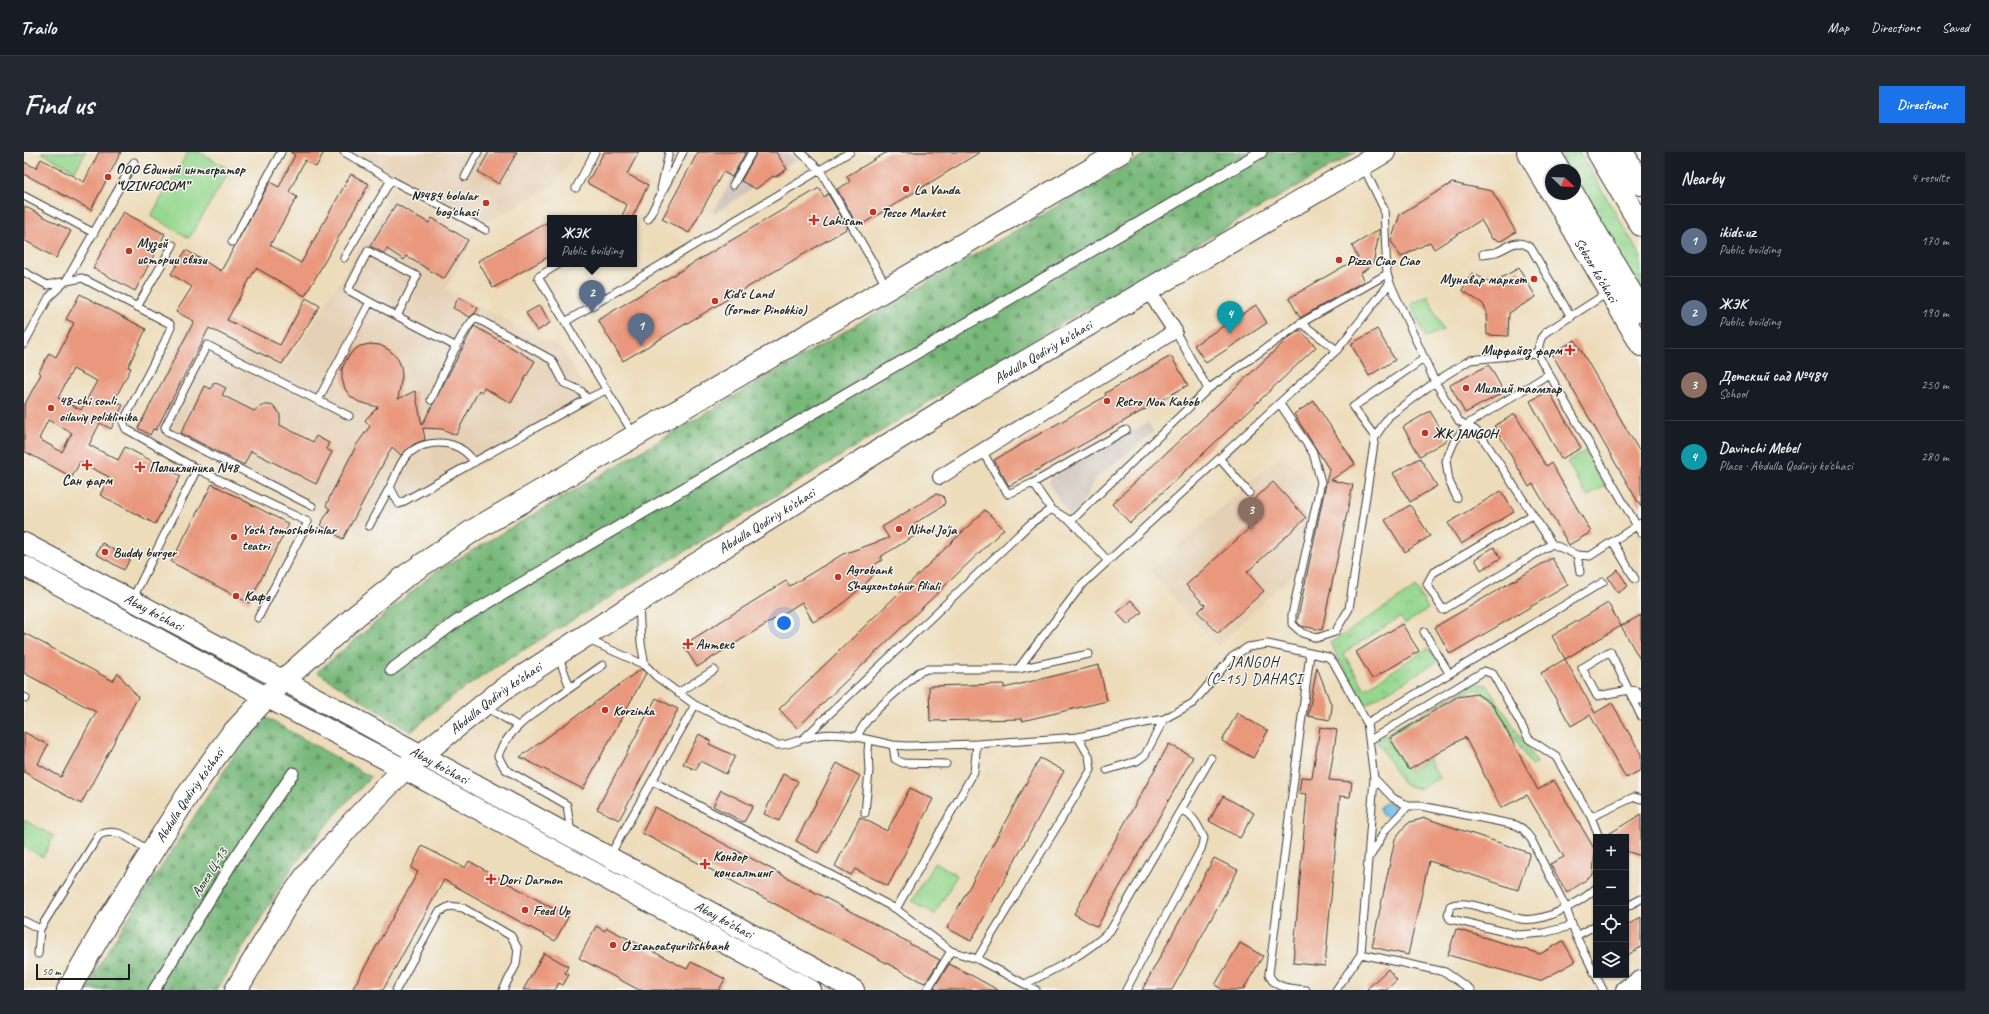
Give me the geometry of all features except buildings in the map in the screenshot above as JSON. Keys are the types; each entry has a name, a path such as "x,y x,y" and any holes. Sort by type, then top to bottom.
{"main road":[{"name":"Abdulla Qodiriy ko'chasi","path":"68,990 108,921 187,796 231,735 283,681 357,615 407,575 474,530 634,435 888,289 1121,152"},
{"name":"Abdulla Qodiriy ko'chasi","path":"236,990 290,899 306,876 352,823 404,769 482,704 638,602 970,394 1384,152"},
{"name":"Sebzor ko‘chasi","path":"1527,152 1545,183"},
{"path":"1549,152 1556,164"},
{"path":"1598,152 1641,226"},
{"path":"1622,152 1641,184"},
{"name":"Sebzor ko‘chasi","path":"1555,200 1641,346"},
{"path":"1577,200 1641,310"},
{"name":"Abay ko'chasi","path":"24,543 421,754 854,990"},
{"name":"Abay ko'chasi","path":"24,566 266,697 404,769 810,990"},
{"path":"1626,990 1641,981"}],"street":[{"path":"391,670 457,621 1261,152"},
{"path":"940,477 1175,331 1148,290"},
{"name":"Аллея Ц-13","path":"154,990 233,861 293,773"}],"lane":[{"path":"232,242 282,152"},
{"path":"344,152 391,180 486,230"},
{"path":"465,177 478,152"},
{"path":"576,188 595,152"},
{"path":"658,199 669,152"},
{"path":"648,219 683,152"},
{"path":"733,185 752,152"},
{"path":"565,322 850,152"},
{"path":"804,153 820,170 888,289"},
{"path":"24,344 49,297 66,281 134,162"},
{"path":"1363,164 1384,209 1387,274 1435,382 1459,421 1466,424 1482,437 1552,544 1577,555 1590,556 1640,528 1537,353 1542,338 1546,332 1609,292"},
{"path":"344,258 391,180"},
{"path":"24,196 94,233"},
{"path":"1483,254 1496,252 1515,242 1523,242 1530,248 1571,316"},
{"path":"137,307 173,245"},
{"path":"397,316 417,276 368,251 348,290 397,316 457,346"},
{"path":"555,267 538,277 634,435"},
{"path":"24,272 47,285 82,278 170,324 171,327 123,422 126,429 198,469 308,522 258,618"},
{"path":"1071,521 1208,389 1301,323 1387,274"},
{"path":"1018,669 1081,586 1337,350 1390,283"},
{"path":"318,400 370,302"},
{"path":"431,400 470,322 476,318 552,360 564,383 581,391 587,399"},
{"path":"1301,323 1337,350"},
{"path":"1175,331 1208,389"},
{"path":"312,506 167,432 164,427 207,345 349,416"},
{"path":"1280,404 1312,453 1321,482 1292,624 1302,633 1317,638 1335,632 1349,609 1375,437 1389,416 1435,382 1470,360 1537,353"},
{"path":"1375,437 1353,407 1425,358"},
{"path":"1457,498 1448,481 1446,461 1454,442 1466,424 1549,374"},
{"path":"390,487 399,504 587,399 606,390"},
{"path":"982,451 1008,494 1033,483 1126,430"},
{"path":"369,526 405,458 417,448 433,443 449,444 464,450 475,462"},
{"path":"1220,459 1249,493"},
{"path":"132,600 198,469"},
{"path":"1033,483 1052,509 1071,521 1108,561"},
{"path":"803,739 1030,524 1052,509"},
{"path":"1532,515 1433,573 1428,584 1443,610 1552,544"},
{"path":"1613,542 1635,579"},
{"path":"1577,555 1580,572"},
{"path":"1366,723 1602,582"},
{"path":"638,602 641,643 645,665"},
{"path":"1424,632 1449,673"},
{"path":"583,637 645,665 678,693 695,705 776,746 785,746 803,739 823,734 843,734 893,745 978,744 1078,737 1164,719 1193,703 1232,657 1248,648 1268,644 1328,657 1334,663 1366,723 1370,740 1374,778 1361,954 1336,990"},
{"path":"1641,700 1636,691 1629,690 1597,696 1582,668 1610,651 1629,690 1641,716"},
{"path":"558,653 570,688"},
{"path":"856,737 861,727 870,717 919,672 927,669 1018,669 1089,654"},
{"path":"1306,990 1274,984 1270,980 1269,974 1310,654"},
{"path":"571,836 567,805 505,769 498,756 502,743 518,726 603,665"},
{"path":"678,693 714,670"},
{"path":"1370,740 1484,671 1493,674 1529,739 1556,757 1591,817 1598,834"},
{"path":"482,704 518,726"},
{"path":"609,857 695,705"},
{"path":"1107,770 1137,761 1145,755 1164,719"},
{"path":"977,959 1091,770 1089,756 1078,737"},
{"path":"865,813 870,771 868,750 870,740"},
{"path":"896,909 974,772 978,744"},
{"path":"893,745 895,759 903,763 946,764"},
{"path":"1025,984 1069,962 1094,946 1110,931 1211,758"},
{"path":"1374,778 1394,798 1408,806 1422,806 1516,825 1522,829 1531,839 1566,908 1576,936 1604,990"},
{"path":"652,781 896,909 951,951 977,959 1036,990"},
{"path":"1591,817 1634,797 1641,799"},
{"path":"1369,860 1376,844 1386,829 1408,806"},
{"path":"1126,990 1201,849 1204,838 1196,821 1188,813 1182,810"},
{"path":"38,954 40,929 99,835 108,831 118,832 151,853"},
{"path":"1572,926 1543,933 1518,935 1450,919 1448,915 1450,906 1461,903 1522,919 1542,918 1566,908 1593,890"},
{"path":"1629,906 1641,899"},
{"path":"396,990 439,912 450,906 463,908 511,936 518,949 516,965 503,990"},
{"path":"24,921 40,929"},
{"path":"1576,936 1593,927"},
{"path":"927,990 951,951"},
{"path":"1361,954 1444,972 1471,990"}],"shaded area":[{"name":"№484 bolalar bog'chasi","path":"356,152 574,152 556,184 487,222"},
{"path":"747,152 782,152 797,159 712,215"},
{"path":"393,189 476,233 446,289 562,349 591,399 414,503 365,537 200,454 196,458 136,430 159,387 190,320 284,366 326,304"},
{"path":"1148,422 1154,432 1094,480 1079,509 1074,514 1069,515 1049,483 1050,478"},
{"path":"1282,454 1314,487 1294,573 1217,646 1150,571"}],"green space":[{"path":"41,152 86,152 75,171"},
{"path":"188,152 199,152 230,170 189,238 151,216"},
{"path":"1149,152 1356,152 963,381 504,662 454,695 411,732 317,672 434,573"},
{"path":"1558,152 1579,152 1641,256 1641,295 1581,192 1581,164 1565,164"},
{"path":"1428,296 1443,330 1425,337 1411,304"},
{"path":"1585,451 1605,486 1587,496 1567,462"},
{"path":"1416,587 1428,609 1405,624 1400,617 1343,653 1365,689 1428,648 1438,661 1365,705 1330,643"},
{"path":"1475,683 1487,685 1537,763 1531,766 1492,700 1477,689 1455,695 1386,737 1409,772 1429,759 1439,778 1420,789 1403,784 1376,740"},
{"path":"265,717 371,777 344,805 293,866 217,990 84,990 128,918 243,742"},
{"path":"24,820 54,836 43,857 24,847"},
{"path":"935,862 957,875 935,914 912,901"}],"water":[{"path":"1384,803 1390,803 1394,807 1394,813 1390,817 1384,817 1380,813 1380,807"}],"place":[{"name":"ООО Единый интегратор “UZINFOCOM”","path":"108,177"},
{"name":"La Vanda","path":"906,189"},
{"name":"№484 bolalar bog'chasi","path":"486,203"},
{"name":"Tesco Market","path":"873,212"},
{"name":"Lahisam","path":"814,220"},
{"name":"Музей истории связи","path":"129,251"},
{"name":"Pizza Ciao Ciao","path":"1339,260"},
{"name":"Мунавар маркет","path":"1534,279"},
{"name":"Kid's Land (former Pinokkio)","path":"715,301"},
{"name":"ЖЭК","path":"592,313"},
{"name":"Davinchi Mebel","path":"1230,334"},
{"name":"ikids.uz","path":"641,346"},
{"name":"Мирфайоз фарм","path":"1570,350"},
{"name":"Миллий таомлар","path":"1466,388"},
{"name":"Retro Non Kabob","path":"1107,401"},
{"name":"48-chi sonli oilaviy poliklinika","path":"51,408"},
{"name":"ЖК JANGOH","path":"1425,433"},
{"name":"Сан фарм","path":"87,465"},
{"name":"Поликлиника N48","path":"140,467"},
{"name":"Nihol Jo'ja","path":"899,529"},
{"name":"Детский сад №484","path":"1251,530"},
{"name":"Yosh tomoshobinlar teatri","path":"234,537"},
{"name":"Buddy burger","path":"105,552"},
{"name":"Agrobank Shayxontohur filiali","path":"838,577"},
{"name":"Кафе","path":"236,596"},
{"name":"Антекс","path":"688,644"},
{"name":"Korzinka","path":"605,710"},
{"name":"Кондор консалтинг","path":"705,864"},
{"name":"Dori Darmon","path":"491,879"},
{"name":"Feed Up","path":"525,910"},
{"name":"Oʻzsanoatqurilishbank","path":"613,945"}],"district":[{"name":"JANGOH (C-15) DAHASI","path":"1254,670"}]}
